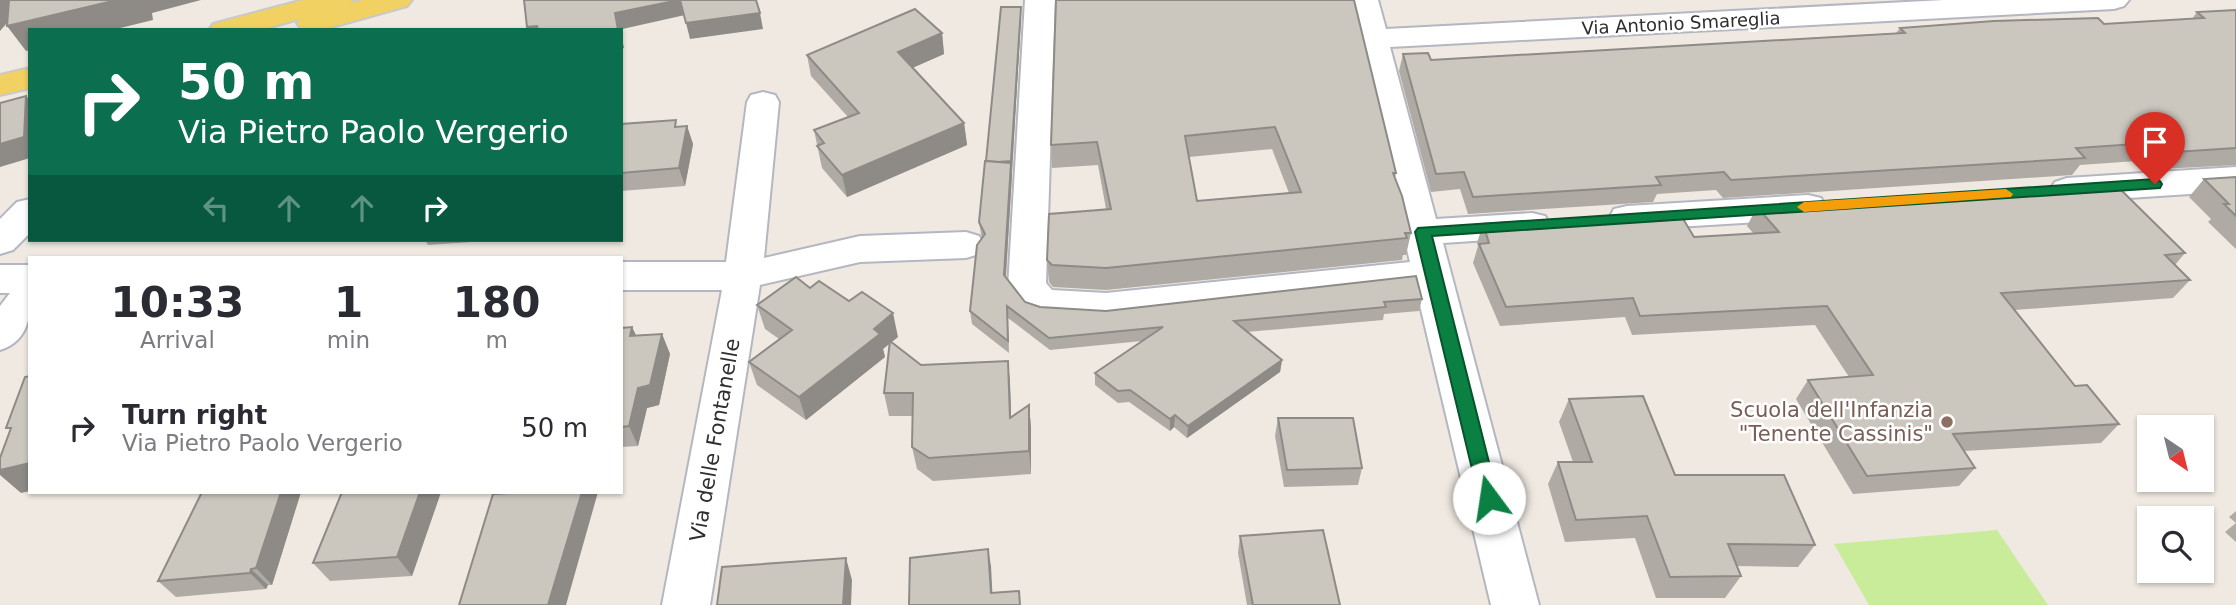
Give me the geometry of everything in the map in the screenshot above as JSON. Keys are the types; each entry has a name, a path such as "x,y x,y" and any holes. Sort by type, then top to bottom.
{"main road":[{"path":"232,28 338,0"},
{"path":"294,28 397,0"},
{"path":"0,85 28,78"},
{"path":"0,105 28,98"}],"street":[{"path":"1040,0 1027,288 1042,303 1107,307 1405,274"},
{"path":"1363,0 1375,39 1515,605"},
{"name":"Via Antonio Smareglia","path":"1375,39 2114,0"},
{"name":"Via delle Fontanelle","path":"686,605 743,276 762,102"},
{"path":"2029,192 2236,179"},
{"path":"1423,232 1836,205"},
{"path":"0,241 28,213"},
{"path":"623,276 743,276 860,249 965,245"},
{"path":"0,279 28,278"},
{"path":"0,335 28,296"}],"green space":[{"path":"1997,530 2048,605 1869,605 1834,544"}],"building":[{"path":"9,0 117,0 7,26"},
{"path":"524,0 679,0 615,13 618,28 527,27"},
{"path":"680,0 756,0 760,13 686,23"},
{"path":"1056,0 1354,0 1396,173 1393,173 1411,233 1405,233 1407,238 1106,268 1052,265 1047,260 1049,214 1111,209 1097,142 1051,145","holes":["1275,127 1301,192 1197,201 1185,136"]},
{"path":"1001,7 1021,7 1011,161 998,162 986,161"},
{"path":"915,9 942,33 898,52 964,123 842,175 817,146 824,143 814,130 859,113 807,55"},
{"path":"2236,10 2236,148 2175,152 2165,142 2076,148 2085,158 1731,180 1724,172 1656,177 1661,185 1473,197 1464,172 1436,174 1403,54 1428,53 1431,60 1905,33 1900,28 1994,21 2098,18 2104,24 2204,18 2197,12"},
{"path":"26,96 24,137 0,144 0,103"},
{"path":"676,120 675,127 687,126 679,168 623,173 623,124"},
{"path":"985,161 1011,163 1004,275 1025,302 1040,307 1106,311 1416,276 1422,299 1384,302 1386,307 1234,321 1282,360 1188,426 1175,415 1170,419 1130,390 1118,391 1095,373 1163,327 1049,338 1007,306 1008,341 970,311 977,245 985,234 979,222"},
{"path":"2236,177 2236,216 2224,204 2229,204 2204,179"},
{"path":"2115,184 2185,253 2165,255 2190,280 2001,293 2075,386 2087,385 2119,424 1953,434 1975,468 1867,476 1808,380 1873,375 1827,306 1640,316 1633,298 1506,307 1479,244 1489,243 1483,224 1679,212 1694,237 1779,232 1757,207"},
{"path":"796,277 810,288 819,281 849,301 862,292 893,313 874,329 880,334 799,397 749,362 792,330 757,305"},
{"path":"632,327 630,336 662,334 650,385 638,388 629,426 623,427 623,328"},
{"path":"890,341 921,365 1008,361 1010,418 1029,405 1029,451 929,458 912,447 913,393 884,393"},
{"path":"28,376 28,463 0,470 0,458 11,428 6,428 25,377"},
{"path":"1643,396 1675,475 1784,475 1815,545 1728,544 1741,576 1670,577 1647,516 1576,520 1558,462 1592,462 1569,399"},
{"path":"1278,418 1353,418 1362,468 1287,470"},
{"path":"201,494 280,494 256,568 251,569 250,573 158,581"},
{"path":"341,494 419,494 397,557 313,563"},
{"path":"493,494 581,494 548,605 459,605"},
{"path":"1323,530 1340,605 1253,605 1240,536"},
{"path":"988,549 991,593 1019,591 1020,605 909,605 910,558"},
{"path":"846,558 843,605 717,605 722,567"}],"slow traffic":[{"path":"1804,207 2006,194"}],"place":[{"name":"Scuola dell'Infanzia \"Tenente Cassinis\"","path":"1947,422"}],"route":[{"path":"1489,498 1423,232 2155,184"}]}
